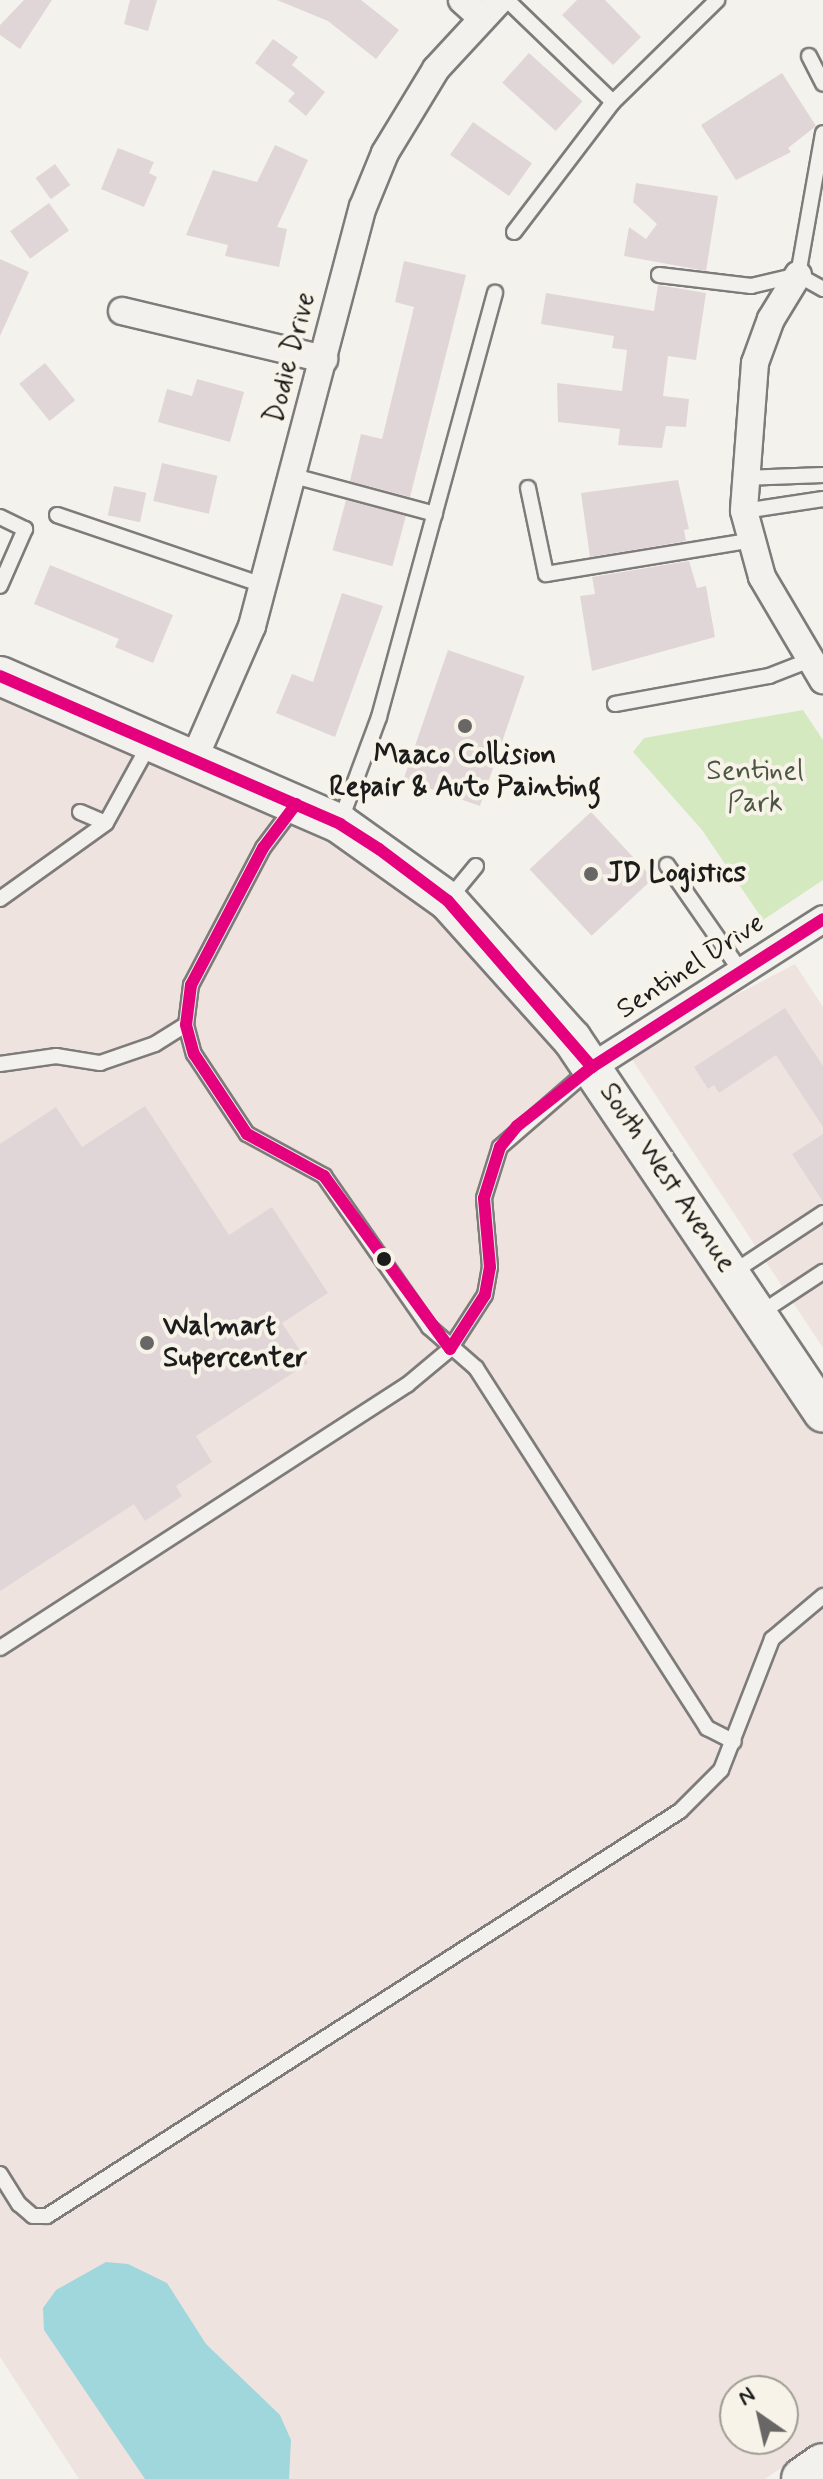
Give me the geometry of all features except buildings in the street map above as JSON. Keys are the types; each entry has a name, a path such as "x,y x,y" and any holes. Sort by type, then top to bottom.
{"main road":[{"path":"803,2479 823,2465"}],"street":[{"path":"462,0 491,9"},
{"name":"Dodie Drive","path":"194,759 265,586 363,207 385,153 436,69 491,9"},
{"path":"798,275 771,319 755,363 742,478 748,541 816,670"},
{"path":"122,311 324,359"},
{"name":"South West Avenue","path":"0,676 340,824 448,901 592,1067 823,1413"},
{"name":"Sentinel Drive","path":"592,1067 823,919"}],"lane":[{"path":"507,0 613,102"},
{"path":"514,232 613,102 717,0"},
{"path":"809,56 823,84"},
{"path":"798,275 823,133"},
{"path":"659,275 751,286 798,275 823,289"},
{"path":"340,824 379,717 495,293"},
{"path":"742,478 823,475"},
{"path":"294,476 435,514"},
{"path":"528,488 546,574 748,541"},
{"path":"744,511 823,499"},
{"path":"57,515 265,586"},
{"path":"0,517 25,529 0,586"},
{"path":"615,704 816,670"},
{"path":"0,899 106,823 150,742"},
{"path":"296,804 263,848 191,985 186,1025 194,1054 247,1134 324,1176 450,1349 476,1368 707,1728 734,1742"},
{"path":"80,812 106,823"},
{"path":"667,865 687,905 742,973"},
{"path":"448,901 476,866"},
{"path":"0,1064 56,1056 100,1063 155,1044 186,1025"},
{"path":"0,1648 407,1385 450,1349 485,1295 490,1267 484,1198 500,1147 592,1067"},
{"path":"731,1273 795,1225 823,1213"},
{"path":"759,1315 822,1275"},
{"path":"0,2174 19,2204 33,2216 47,2216 680,1811 721,1770 772,1639 823,1596"}],"shaded area":[{"path":"0,679 340,826 498,954 823,1417 823,2439 765,2479 79,2479 0,2357"},
{"path":"795,964 823,1007 823,1348 627,1052"}],"green space":[{"name":"Sentinel Park","path":"803,710 823,740 823,880 763,920 702,830 633,752 644,738"}],"water":[{"path":"106,2262 128,2264 167,2283 206,2344 280,2415 291,2440 289,2479 145,2479 44,2330 43,2308 56,2290"}],"transit line":[{"path":"0,676 340,824 379,849 448,901 592,1067"},
{"path":"296,804 263,848 191,985 186,1025 194,1054 247,1134 324,1176 450,1349 485,1295 490,1267 484,1198 500,1147 517,1126 592,1067 823,919"}],"place":[{"name":"Maaco Collision Repair & Auto Painting","path":"465,726"},
{"name":"JD Logistics","path":"591,874"},
{"name":"Walmart Supercenter","path":"147,1343"}]}
